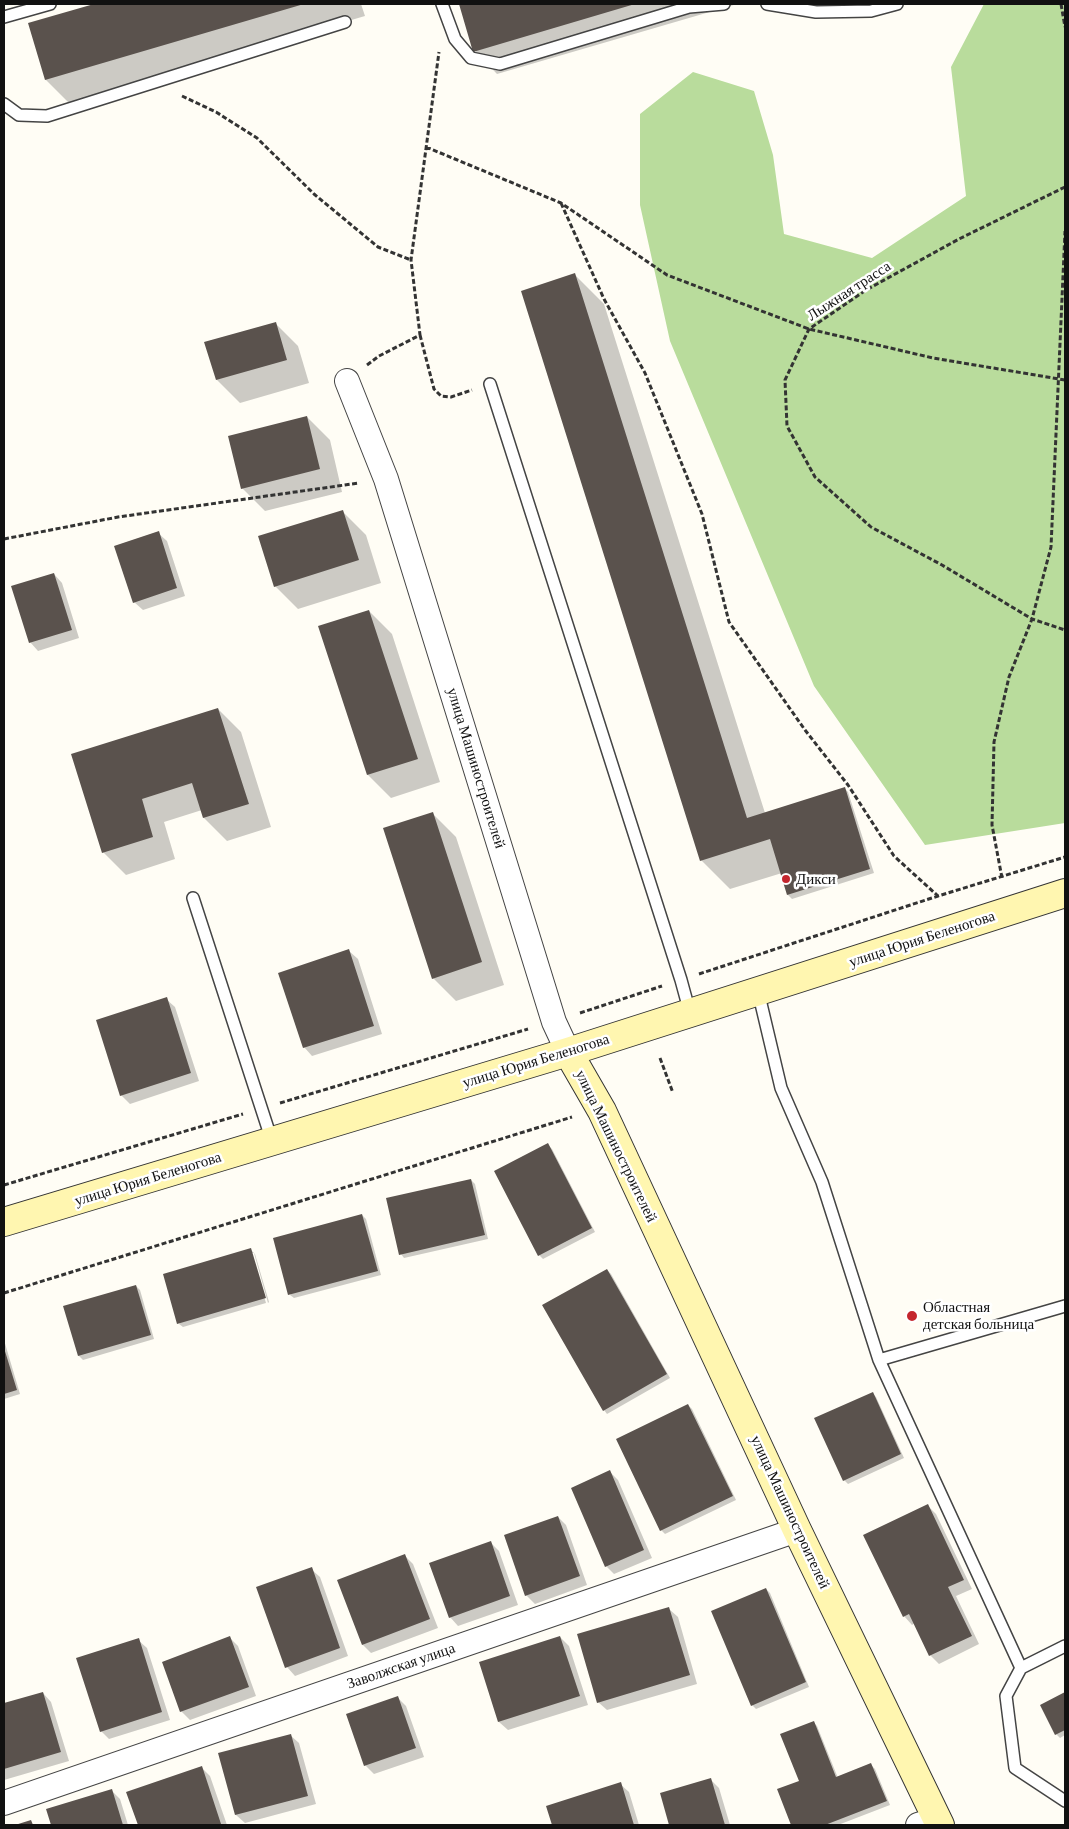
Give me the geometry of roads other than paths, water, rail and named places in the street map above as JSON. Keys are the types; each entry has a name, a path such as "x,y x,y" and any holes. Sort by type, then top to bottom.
{"main road":[{"name":"улица Юрия Беленогова","path":"4,1222 568,1052 1065,893"},
{"name":"улица Машиностроителей","path":"568,1052 602,1111 932,1823"}],"street":[{"name":"улица Машиностроителей","path":"347,381 386,479 554,1022 568,1052"},
{"name":"Заволжская улица","path":"4,1803 797,1530"}],"lane":[{"path":"4,17 50,4"},
{"path":"443,8 455,40 471,58 500,64 689,6 724,4"},
{"path":"767,4 816,12 871,11 898,4"},
{"path":"4,104 20,115 47,116 345,22"},
{"path":"490,384 682,980 690,1013"},
{"path":"194,898 272,1141"},
{"path":"758,991 781,1088 822,1182 879,1360 1021,1668"},
{"path":"879,1360 1065,1306"},
{"path":"1065,1646 1021,1668 1006,1696 1015,1768 1065,1801"}],"place":[{"name":"Дикси","path":"786,879"},
{"name":"Областная детская больница","path":"912,1316"}]}
